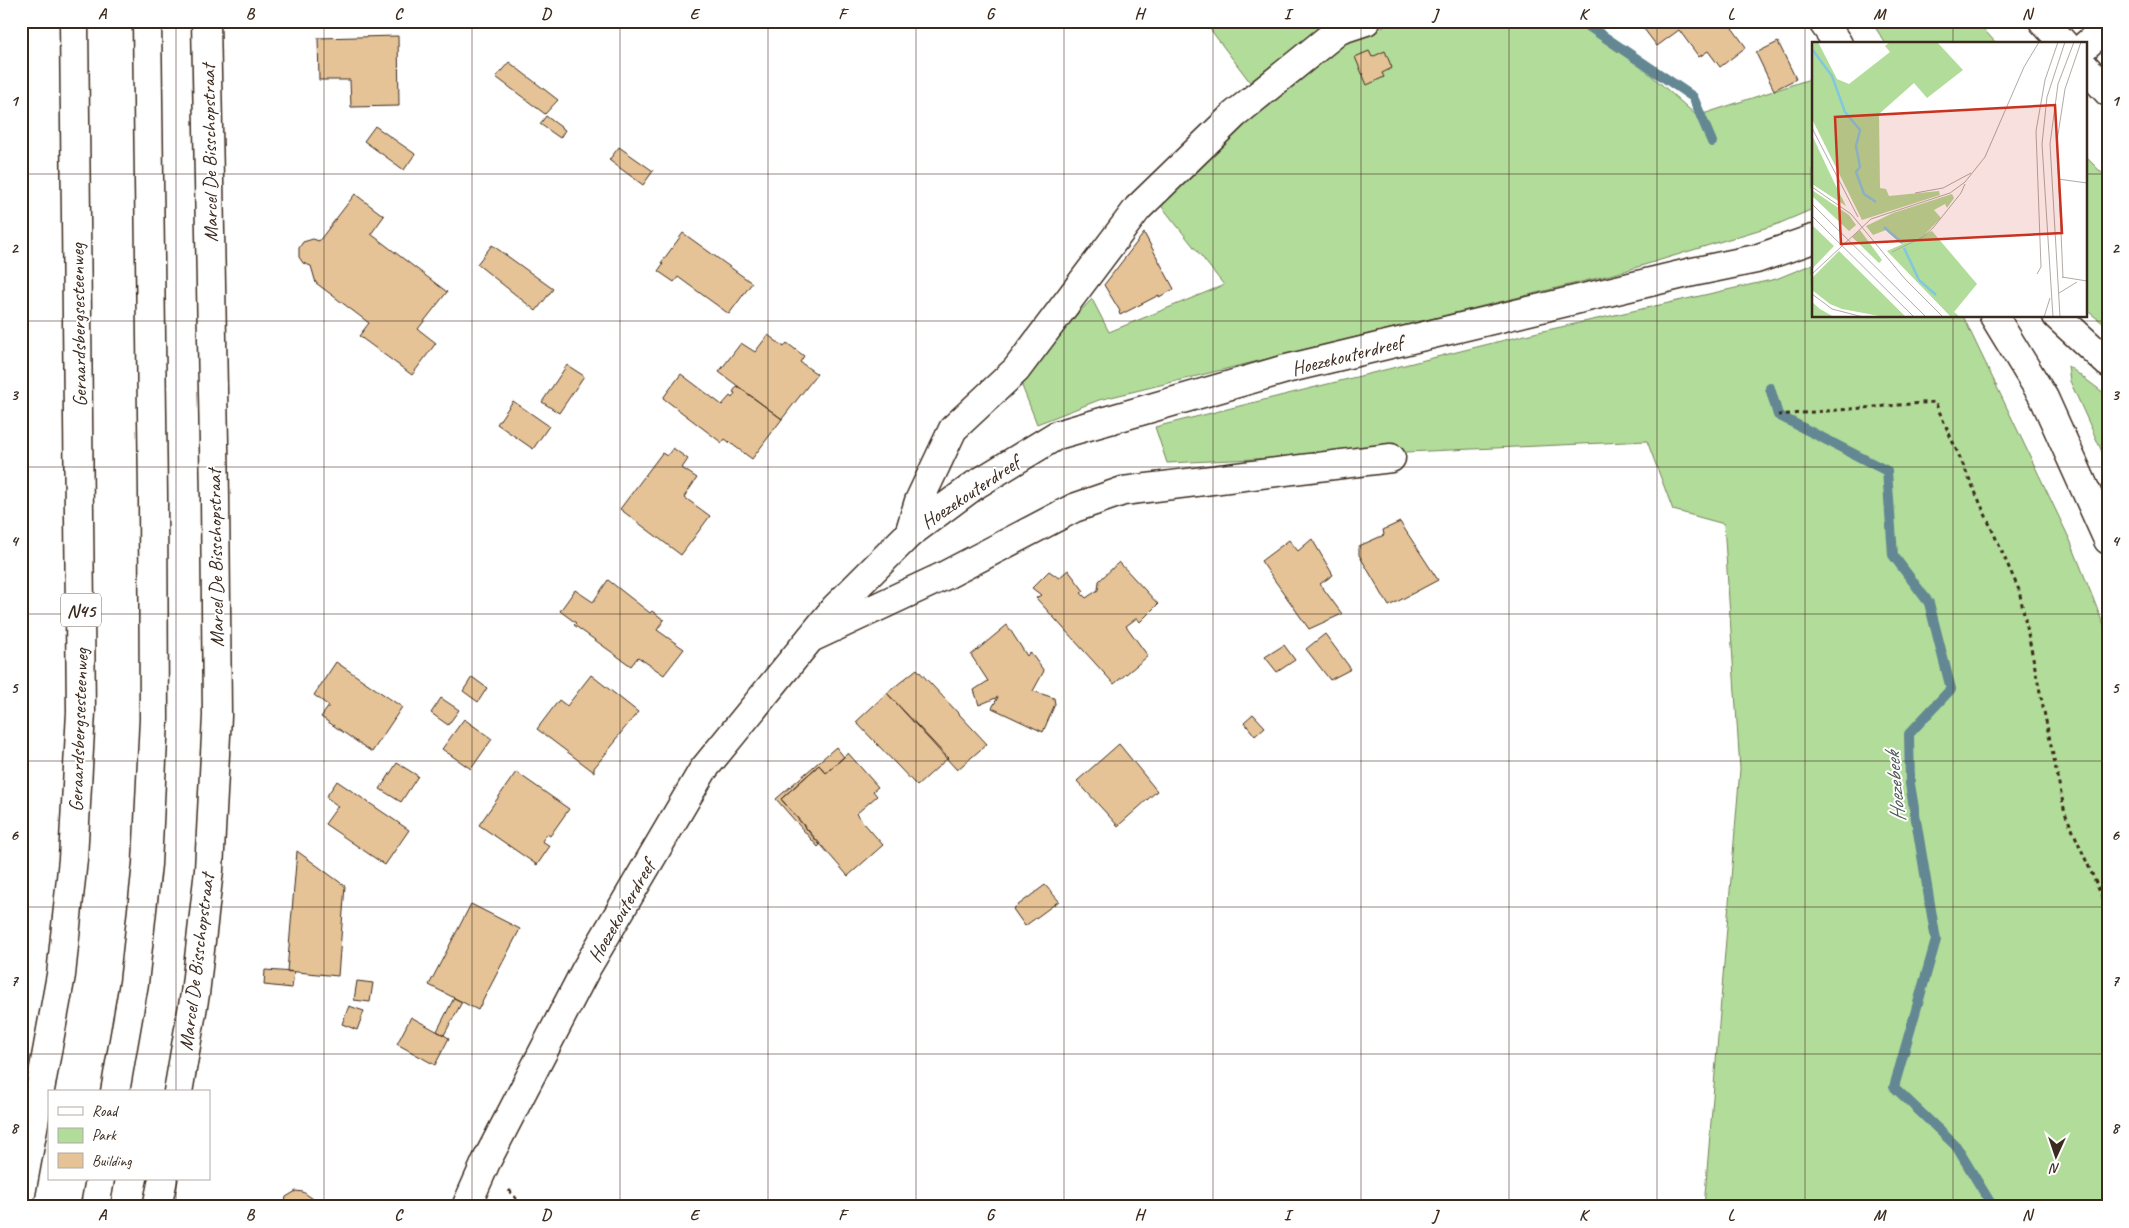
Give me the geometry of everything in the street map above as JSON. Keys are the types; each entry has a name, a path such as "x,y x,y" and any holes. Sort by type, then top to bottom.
{"main road":[{"name":"Geraardsbergsesteenweg","path":"21,1194 61,975 73,859 81,712 74,21"},
{"path":"115,1090 134,983 147,864 154,719 147,21"},
{"name":"Marcel De Bisschopstraat","path":"178,1090 195,994 209,870 217,716 215,487 206,21"},
{"name":"Hoezekouterdreef","path":"909,534 919,501 953,429 1016,370 1138,208 1235,114 1339,30 1366,21"},
{"path":"1822,21 1837,42"},
{"path":"2044,21 2062,42"},
{"path":"2086,45 2108,26"},
{"path":"2086,68 2108,92"},
{"name":"Hoezekouterdreef","path":"466,1207 486,1162 586,969 703,770 835,608 909,534 975,485 1057,435 1286,369 1688,273 1756,259 1812,240"},
{"path":"1995,318 2044,398 2108,540"},
{"path":"2059,318 2108,363"},
{"name":"Hoezekouterdreef","path":"811,638 944,576 1074,508 1123,491 1391,458"},
{"path":"94,1207 100,1180"},
{"path":"157,1207 163,1180"}],"path":[{"path":"1778,415 1935,402 2019,590 2065,813 2108,910"}],"green space":[{"path":"1204,21 1330,21 1250,82"},
{"path":"1397,21 1590,21 1697,116 1812,78 1812,209 1778,224 1618,273 1099,400 1037,424 1022,386 1034,359 1092,299 1109,332 1224,285 1159,203 1216,144 1342,42"},
{"path":"1871,21 1976,21 1995,42 1885,42"},
{"path":"2086,157 2108,179 2108,327 2086,310"},
{"path":"1812,264 1812,318 1964,318 2070,540 2108,636 2108,1207 1704,1207 1740,769 1724,524 1673,510 1647,441 1167,463 1155,427 1525,335 1776,279"},
{"path":"2068,366 2108,396 2108,465 2070,381"}],"building":[{"path":"1638,21 1727,21 1746,47 1720,67 1708,51 1699,57 1679,30 1657,46"},
{"path":"398,36 399,106 351,107 350,80 319,80 318,38"},
{"path":"1778,42 1796,79 1774,90 1756,53"},
{"path":"1369,51 1372,57 1385,51 1392,68 1382,73 1384,77 1367,85 1355,57"},
{"path":"509,62 558,100 545,114 496,77"},
{"path":"546,116 565,130 560,138 540,124"},
{"path":"375,126 415,154 404,170 364,141"},
{"path":"619,147 653,171 643,185 609,160"},
{"path":"355,194 384,216 371,234 447,292 418,329 436,343 412,375 359,336 369,323 316,283 311,266 303,263 299,257 299,248 303,242 313,239 319,241"},
{"path":"683,233 752,283 729,314 678,277 674,282 658,271 663,264 661,263"},
{"path":"1144,233 1174,289 1120,315 1120,311 1104,285"},
{"path":"492,245 553,289 536,311 477,264"},
{"path":"768,335 784,347 787,343 804,356 800,362 817,374 782,419 719,372 741,343 755,352"},
{"path":"567,365 584,376 559,413 542,402"},
{"path":"681,374 722,405 730,396 732,398 737,386 782,419 752,459 725,439 722,443 663,398"},
{"path":"513,401 549,426 533,449 497,424"},
{"path":"673,448 688,459 682,468 697,478 684,497 710,516 681,555 620,509 662,453 667,456"},
{"path":"1400,522 1438,580 1389,606 1359,555 1359,546 1384,535 1383,530"},
{"path":"1312,539 1333,575 1320,584 1342,614 1309,629 1261,561 1289,540 1298,551"},
{"path":"1119,562 1158,604 1140,622 1137,618 1126,626 1148,656 1114,684 1036,598 1041,595 1032,588 1049,571 1059,578 1068,570 1084,591 1081,593 1086,598 1098,590 1099,581"},
{"path":"608,580 650,613 652,611 664,620 657,630 684,649 664,675 638,657 631,666 574,625 576,623 560,611 575,590 593,602"},
{"path":"1007,625 1027,656 1030,652 1044,671 1033,691 1054,698 1055,704 1043,732 992,708 998,697 979,705 974,690 988,681 971,655"},
{"path":"1325,634 1351,669 1330,680 1306,649"},
{"path":"1284,645 1295,660 1277,672 1265,657"},
{"path":"336,662 402,707 372,752 321,717 329,706 314,695"},
{"path":"917,669 987,744 957,770 887,693"},
{"path":"591,675 638,712 594,768 594,772 537,729 559,700 567,706"},
{"path":"472,677 487,688 478,702 463,691"},
{"path":"887,693 948,758 917,786 856,722"},
{"path":"441,698 459,710 448,725 431,713"},
{"path":"1253,714 1265,727 1255,736 1244,722"},
{"path":"464,719 492,739 471,769 442,749"},
{"path":"1119,744 1157,791 1118,826 1077,781"},
{"path":"836,747 844,757 826,773 819,765 781,799 820,845 818,847 776,799"},
{"path":"848,753 878,787 873,791 877,796 856,814 883,845 848,876 781,799 819,765 826,773"},
{"path":"397,763 418,776 401,802 380,789"},
{"path":"516,772 569,809 550,836 547,834 542,841 550,846 537,865 479,825"},
{"path":"337,781 409,830 385,865 325,824 338,806 326,797"},
{"path":"297,851 345,886 338,976 287,971"},
{"path":"1045,885 1059,901 1025,926 1013,909"},
{"path":"471,904 520,929 478,1010 429,985"},
{"path":"265,970 294,972 292,988 264,985"},
{"path":"357,981 373,983 370,1002 354,1000"},
{"path":"454,998 462,1002 444,1035 437,1031"},
{"path":"349,1006 364,1011 357,1030 342,1024"},
{"path":"411,1017 449,1038 435,1065 397,1044"},
{"path":"296,1191 303,1192 325,1207 284,1207 286,1197"}],"waterway":[{"name":"Hoezebeek","path":"1581,21 1693,97 1712,142"},
{"name":"Hoezebeek","path":"1770,388 1778,415 1887,471 1893,555 1929,603 1951,689 1909,734 1910,784 1936,940 1894,1087 1956,1146 1993,1207"}]}
